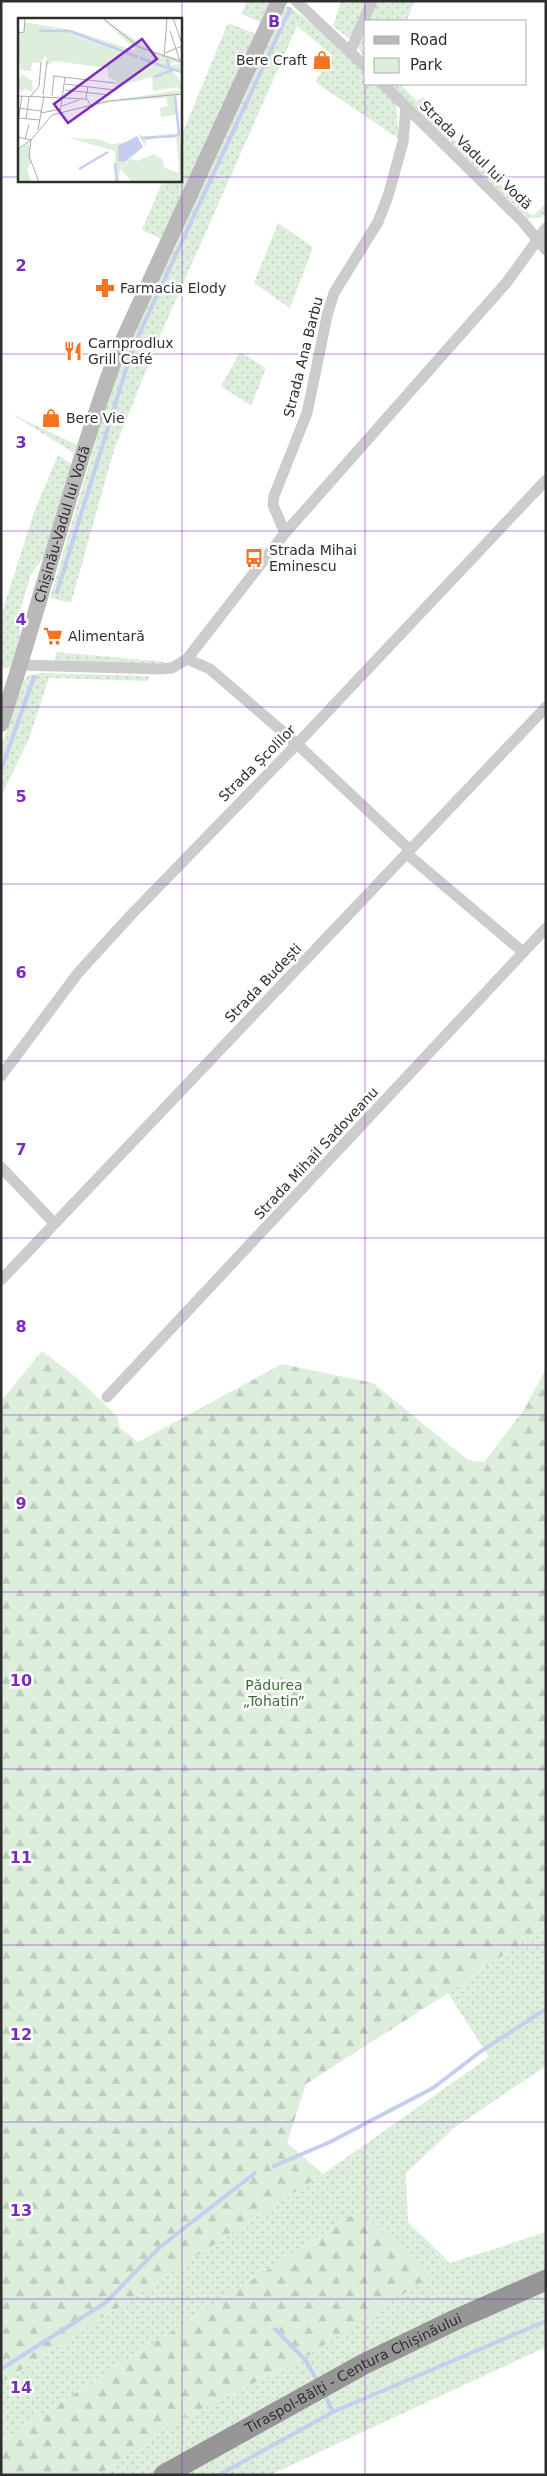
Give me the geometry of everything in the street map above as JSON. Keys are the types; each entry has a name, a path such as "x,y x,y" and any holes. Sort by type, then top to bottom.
{"highway":[{"name":"Tiraspol-Bălţi - Centura Chișinăului","path":"164,2475 364,2364 454,2320 546,2280"}],"main road":[{"name":"Chișinău-Vadul lui Vodă","path":"1,724 21,665 96,409 117,353 279,1"}],"street":[{"path":"296,1 364,65"},
{"path":"350,52 372,1"},
{"name":"Strada Vadul lui Vodă","path":"384,85 539,239 546,250"},
{"name":"Strada Ana Barbu","path":"285,533 273,505 274,496 307,413 327,316 334,293 378,222 388,196 403,142 406,107"},
{"path":"21,665 160,669 172,668 187,659 285,533 507,282 546,228"},
{"name":"Strada Școlilor","path":"1,1076 78,973 188,854 297,744 546,480"},
{"path":"187,659 210,669 297,744 408,852 523,952"},
{"name":"Strada Budești","path":"1,1280 546,707"},
{"name":"Strada Mihail Sadoveanu","path":"107,1397 546,928"},
{"path":"1,1167 54,1223"}],"green space":[{"path":"246,1 271,1 262,23 242,14"},
{"path":"341,1 414,1 407,20 364,20 364,58 359,46 333,26"},
{"path":"288,6 321,30 364,72 364,85 377,85 396,103 399,139 315,82 332,55 297,26 163,329 114,450 71,603 50,598 108,399 129,344 283,10"},
{"path":"228,23 256,34 161,239 142,230 163,181 181,181 181,137"},
{"path":"391,85 401,85 417,101 423,97 429,104 425,110 530,214 534,215 546,203 546,214 543,217 528,218"},
{"path":"278,223 313,247 290,308 254,283"},
{"path":"240,352 266,368 251,406 221,386"},
{"path":"10,413 77,445 74,453"},
{"path":"58,455 71,464 46,554 31,574 20,611 20,636 11,667 1,668 1,616 34,512"},
{"path":"57,652 165,662 160,665 54,661"},
{"path":"43,673 149,676 148,681 49,678 30,736 1,797 1,747 24,680 29,675"},
{"name":"Pădurea „Tohatin”","path":"42,1351 77,1378 117,1416 120,1428 138,1442 282,1364 373,1383 468,1460 484,1462 524,1410 546,1368 546,1925 448,1993 306,2084 287,2143 323,2174 1,2383 1,1401"},
{"path":"546,1925 546,2066 454,2128 406,2173 408,2222 450,2263 546,2232 546,2273 213,2438 150,2475 99,2475 173,2423 301,2360 359,2211 1,2441 1,2383 323,2174 489,2057 448,1993"},
{"path":"359,2211 431,2276 301,2360 173,2423 99,2475 1,2475 1,2441"},
{"path":"546,2292 546,2347 270,2475 181,2475 360,2378 452,2333"}],"waterway":[{"path":"57,592 133,347 290,9"},
{"path":"1,770 34,677"},
{"path":"274,2166 330,2142 433,2088 480,2052 546,2009"},
{"path":"1,2369 105,2303 160,2247 255,2173"},
{"path":"219,2475 333,2412 546,2321"},
{"path":"275,2329 306,2361 315,2377"},
{"path":"326,2398 333,2412"}],"place":[{"name":"Bere Craft","path":"322,60"},
{"name":"Farmacia Elody","path":"105,288"},
{"name":"Carnprodlux Grill Café","path":"73,351"},
{"name":"Bere Vie","path":"51,418"},
{"name":"Strada Mihai Eminescu","path":"254,558"},
{"name":"Alimentară","path":"53,636"}]}
